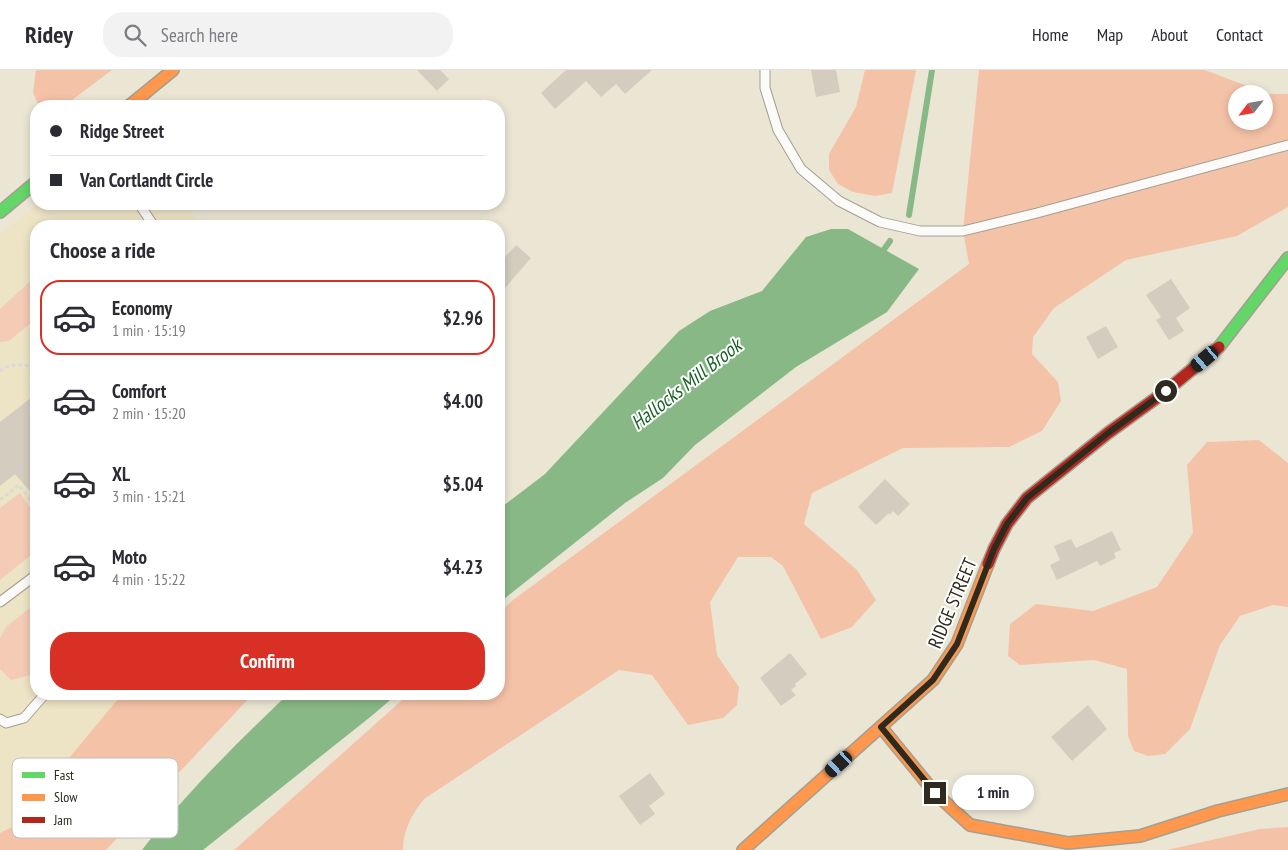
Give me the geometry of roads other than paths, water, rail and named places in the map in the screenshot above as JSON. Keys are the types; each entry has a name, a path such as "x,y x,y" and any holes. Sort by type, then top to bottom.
{"street":[{"path":"136,100 173,70"},
{"path":"0,212 30,187"},
{"name":"RIDGE STREET","path":"743,850 933,680 957,644 994,549 1007,524 1027,498 1108,433 1166,391 1218,348 1288,258"},
{"path":"881,727 935,793 970,825 1068,843 1140,836 1218,811 1288,794"}],"lane":[{"path":"765,70 765,88 778,130 801,169 839,201 880,222 920,231 963,231 972,229 1288,145"},
{"path":"0,602 30,580"},
{"path":"0,719 6,723 24,718 40,700"}],"water":[{"path":"831,229 848,229 919,269 887,312 796,367 695,445 663,478 625,503 505,598 505,504 545,474 679,331 710,311 762,291 806,237"},
{"path":"282,700 390,700 203,850 142,850 152,838 178,838 178,807 231,750"}],"waterway":[{"name":"Hallocks Mill Brook","path":"909,215 932,70"},
{"name":"Hallocks Mill Brook","path":"880,255 890,241"}]}
